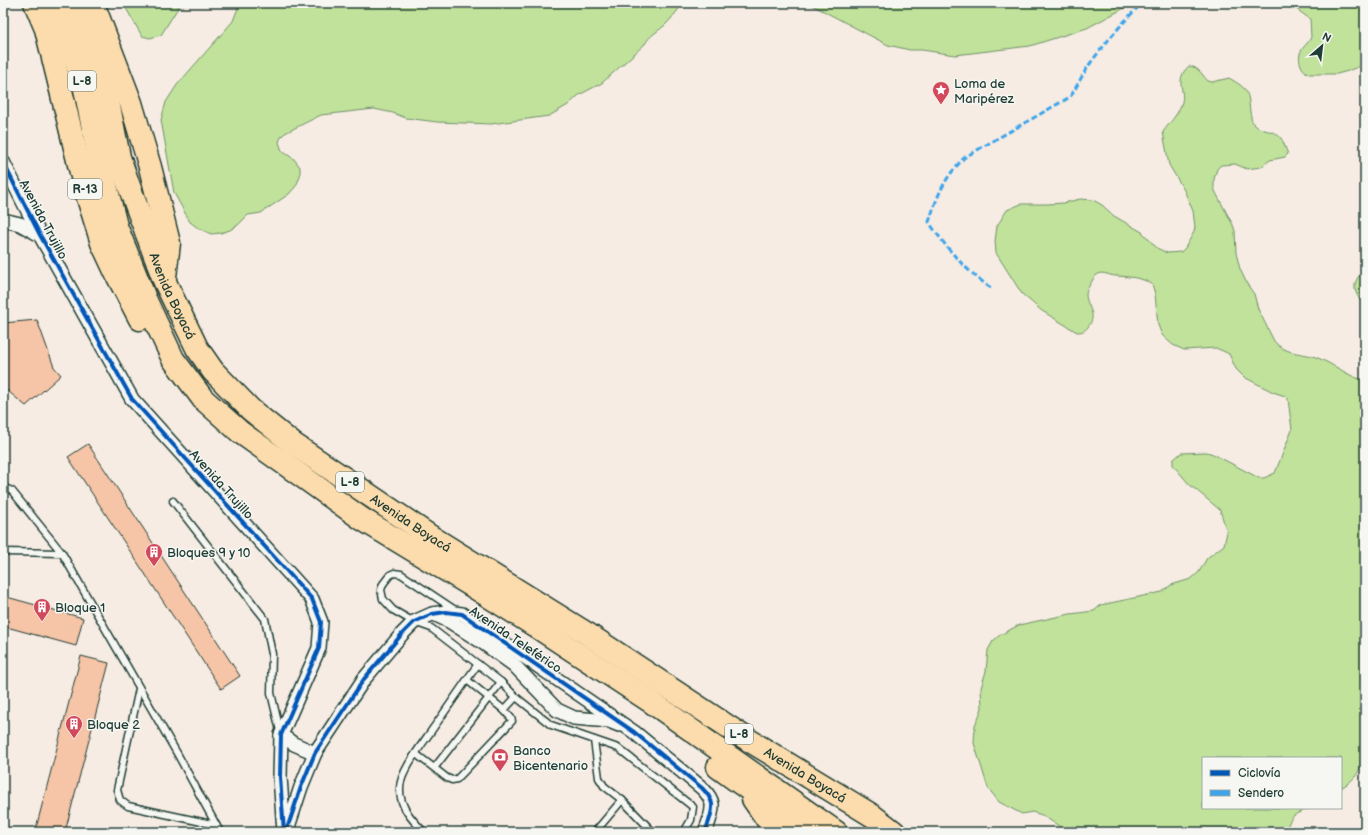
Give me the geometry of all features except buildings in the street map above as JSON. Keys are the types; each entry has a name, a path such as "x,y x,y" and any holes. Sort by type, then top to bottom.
{"highway":[{"name":"R-13","path":"35,3 46,29 84,185 102,243 127,296 150,336 173,359"},
{"name":"Avenida Boyacá","path":"56,3 109,159 164,280 197,348 213,371 251,410 292,443 430,536 586,633 746,739 873,816 894,832"},
{"name":"Avenida Boyacá","path":"77,3 87,27 107,96 109,159 116,226 146,301 173,359 203,399 240,432 362,519 474,587 650,701 836,832"},
{"path":"93,3 131,103 150,167 169,243 164,280"},
{"path":"537,627 589,674 808,832"},
{"path":"745,788 769,822 773,832"},
{"path":"873,816 904,832"}],"street":[{"name":"Avenida Trujillo","path":"4,167 40,235 132,399 312,600 321,622 319,648 281,735 280,777 285,832"},
{"path":"3,220 20,224 40,235"},
{"name":"Avenida Teleférico","path":"285,832 315,753 364,679 414,622 432,614 446,612 462,614 634,732 702,788 708,795 712,804 710,818 705,832"},
{"name":"Avenida Teleférico","path":"432,614 449,621 482,642 514,666 556,710 574,718 609,721 634,732"},
{"path":"281,735 294,744 315,753"}],"lane":[{"path":"3,487 12,491 62,553 178,755 220,832"},
{"path":"173,501 265,619 272,654 271,693 281,735"},
{"path":"3,552 62,553"},
{"path":"462,614 401,574 394,573 386,579 383,584 381,590 383,599 393,610 414,622 431,628 501,682 516,697 552,725 618,748 693,807 691,820 684,832"},
{"path":"424,832 413,820 402,804 400,782 416,754 478,664"},
{"path":"416,754 435,767 447,778 452,780 457,779 512,721 504,710 466,680"},
{"path":"435,767 501,682"},
{"path":"139,689 117,790 120,800 128,806 216,825"},
{"path":"504,710 516,697"},
{"path":"594,740 599,778 604,786 622,800 653,832"},
{"path":"595,832 622,800"}],"green space":[{"path":"123,3 181,3 161,35 150,38 142,36"},
{"path":"238,3 683,3 667,24 651,36 645,44 602,83 579,95 568,105 549,116 491,124 437,122 406,118 393,113 374,109 321,115 285,133 281,137 279,142 282,151 294,159 300,167 300,177 296,186 289,194 261,213 248,215 238,225 230,230 211,234 198,228 190,222 174,193 161,120 166,102 177,85 233,21 238,8"},
{"path":"808,3 1134,3 1087,28 1030,46 955,55 922,50 910,50 888,45"},
{"path":"1293,3 1365,3 1365,64 1337,74 1309,74 1306,72 1301,66 1299,59 1301,51 1311,37 1310,19 1295,8"},
{"path":"1189,66 1198,70 1208,81 1212,82 1229,78 1240,85 1246,91 1249,99 1253,123 1259,128 1277,134 1288,154 1285,157 1270,160 1261,167 1247,169 1235,164 1221,165 1217,169 1214,179 1214,188 1216,193 1235,231 1236,253 1240,269 1247,284 1254,294 1258,309 1274,341 1283,349 1318,358 1354,377 1360,379 1365,378 1365,743 1361,753 1361,766 1357,774 1342,787 1342,757 1202,757 1202,809 1308,809 1300,812 1291,819 1286,832 1068,832 1042,815 1032,812 1022,814 999,802 988,788 974,743 975,725 982,708 981,688 986,671 988,650 993,641 1000,635 1019,625 1070,614 1094,611 1101,605 1162,592 1171,585 1191,579 1199,572 1207,558 1224,545 1227,532 1220,510 1189,484 1173,465 1173,460 1181,453 1207,452 1259,478 1264,478 1275,473 1292,430 1288,399 1285,396 1273,392 1244,377 1236,369 1229,354 1216,348 1184,350 1173,345 1162,335 1158,325 1155,294 1152,284 1148,282 1135,278 1114,276 1103,273 1097,275 1086,293 1092,315 1091,322 1086,329 1082,331 1077,332 1042,311 1022,294 996,253 995,241 997,226 1007,210 1021,204 1063,203 1080,199 1093,200 1102,205 1114,216 1142,232 1157,248 1167,253 1181,252 1194,232 1195,227 1193,211 1184,190 1169,165 1163,132 1181,105 1183,95 1181,81 1184,71"},
{"path":"1365,269 1365,307 1356,292 1355,283"}],"marked path":[{"path":"991,288 964,266 942,241 929,222 942,187 965,157 1070,97 1086,69 1095,57 1114,33 1142,3"}],"cycle path":[{"path":"3,162 40,235 132,399 312,599 321,622 319,648 281,735 280,777 284,832"},
{"path":"286,832 301,787 315,753 364,679 414,622 432,614 446,612 462,614 634,732 702,788 707,793 712,804 711,815 705,832"}],"place":[{"name":"Loma de Maripérez","path":"941,105"},
{"name":"Bloques 9 y 10","path":"154,567"},
{"name":"Bloque 1","path":"42,622"},
{"name":"Bloque 2","path":"74,739"},
{"name":"Banco Bicentenario","path":"500,772"}]}
